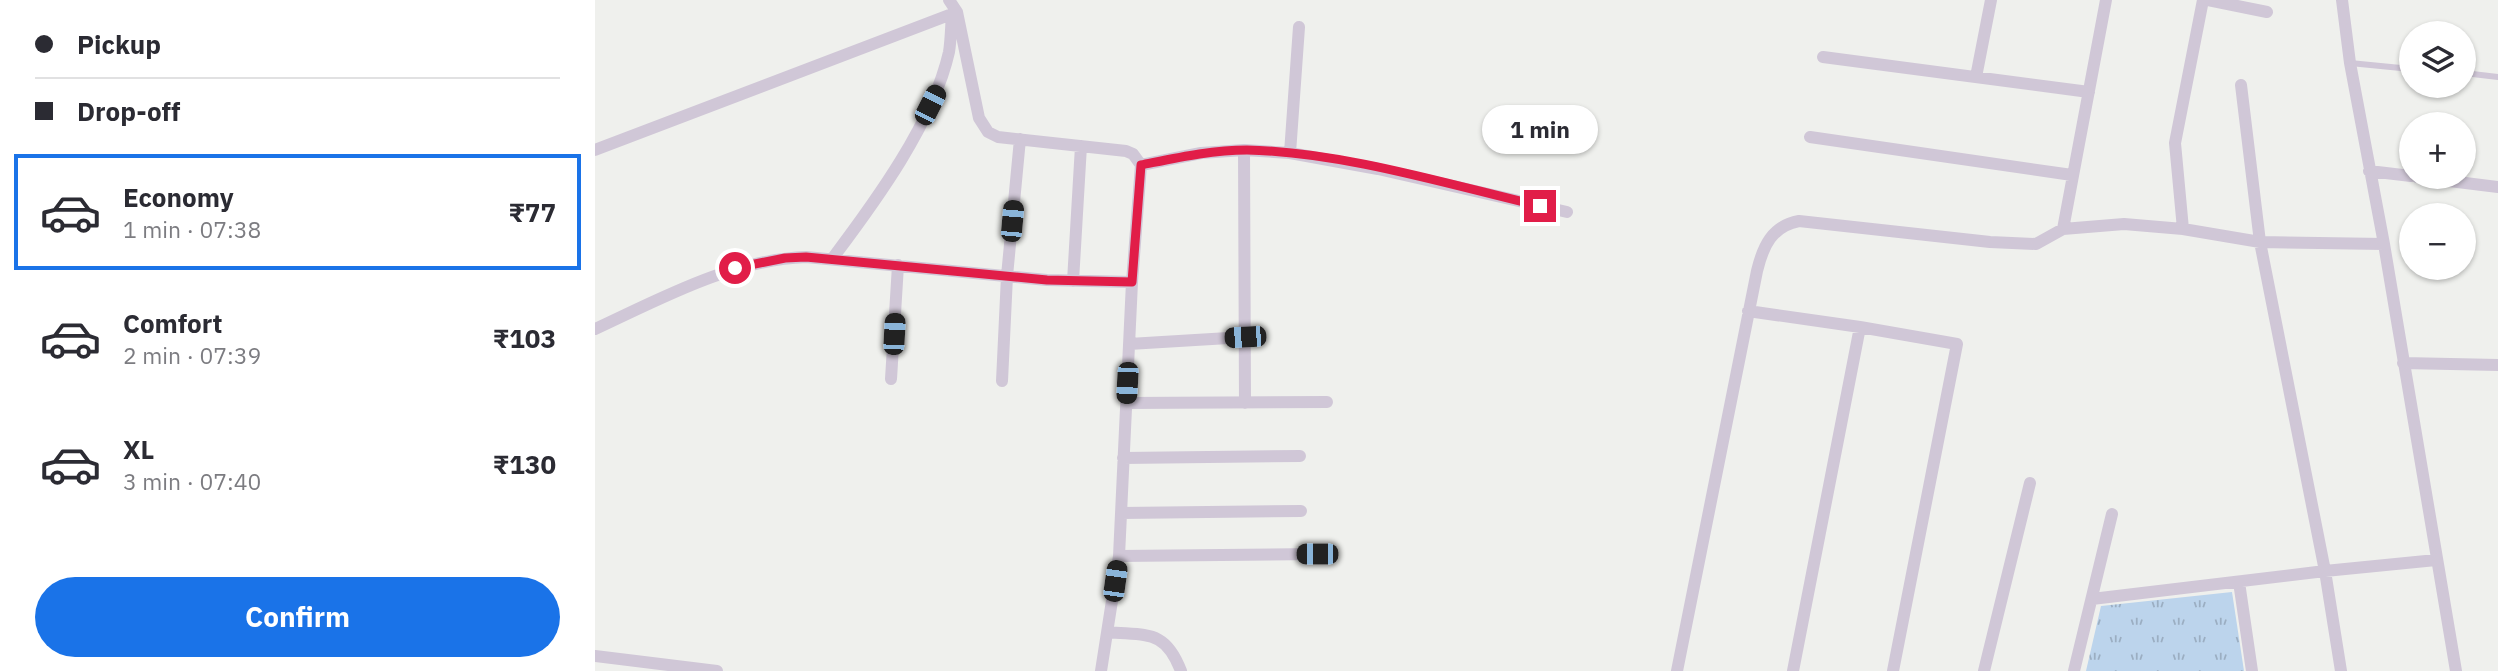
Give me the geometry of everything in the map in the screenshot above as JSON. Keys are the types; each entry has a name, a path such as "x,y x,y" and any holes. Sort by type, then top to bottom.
{"street":[{"path":"949,0 979,118 988,132 998,137 1126,151 1133,154 1141,165 1132,282 1119,556 1101,671"},
{"path":"1976,77 1991,0"},
{"path":"2063,229 2106,0"},
{"path":"2183,229 2175,143 2203,0"},
{"path":"2208,0 2267,12"},
{"path":"2342,0 2350,63 2384,244 2455,671"},
{"path":"595,150 954,13"},
{"path":"832,259 879,198 939,87 950,50 954,13"},
{"path":"1290,153 1299,27"},
{"path":"1823,57 2089,92"},
{"path":"2241,86 2260,242 2325,571 2341,671"},
{"path":"1810,137 2072,175"},
{"path":"1002,381 1007,276 1020,139"},
{"path":"1073,281 1081,146"},
{"path":"1244,150 1245,402"},
{"path":"1141,165 1201,153 1244,150 1290,153 1378,169 1567,212"},
{"path":"2369,171 2399,175"},
{"path":"2476,184 2498,187"},
{"path":"1677,671 1762,252 1770,238 1788,223 1799,221 1990,242 2036,244 2063,229 2124,224 2183,229 2260,242 2384,244"},
{"path":"595,329 679,290 735,268 785,258 832,259 1073,281 1132,282"},
{"path":"891,379 898,265"},
{"path":"1748,311 1957,344 1892,671"},
{"path":"1793,671 1860,327"},
{"path":"1129,344 1245,337"},
{"path":"2403,363 2498,365"},
{"path":"1126,403 1327,402"},
{"path":"1123,458 1300,456"},
{"path":"1984,671 2030,483"},
{"path":"1121,513 1301,511"},
{"path":"2074,671 2112,514"},
{"path":"1119,556 1317,554"},
{"path":"2092,599 2436,560"},
{"path":"2239,582 2252,671"},
{"path":"1108,632 1159,639 1174,653 1181,671"},
{"path":"595,656 717,671"}],"lane":[{"path":"2350,63 2399,68"},
{"path":"2476,75 2498,77"}],"green space":[{"path":"2232,592 2244,671 2086,671 2101,606"}],"route":[{"path":"735,268 785,258 806,257 1047,280 1132,282 1141,165 1201,153 1244,150 1290,153 1378,169 1540,206"}]}
